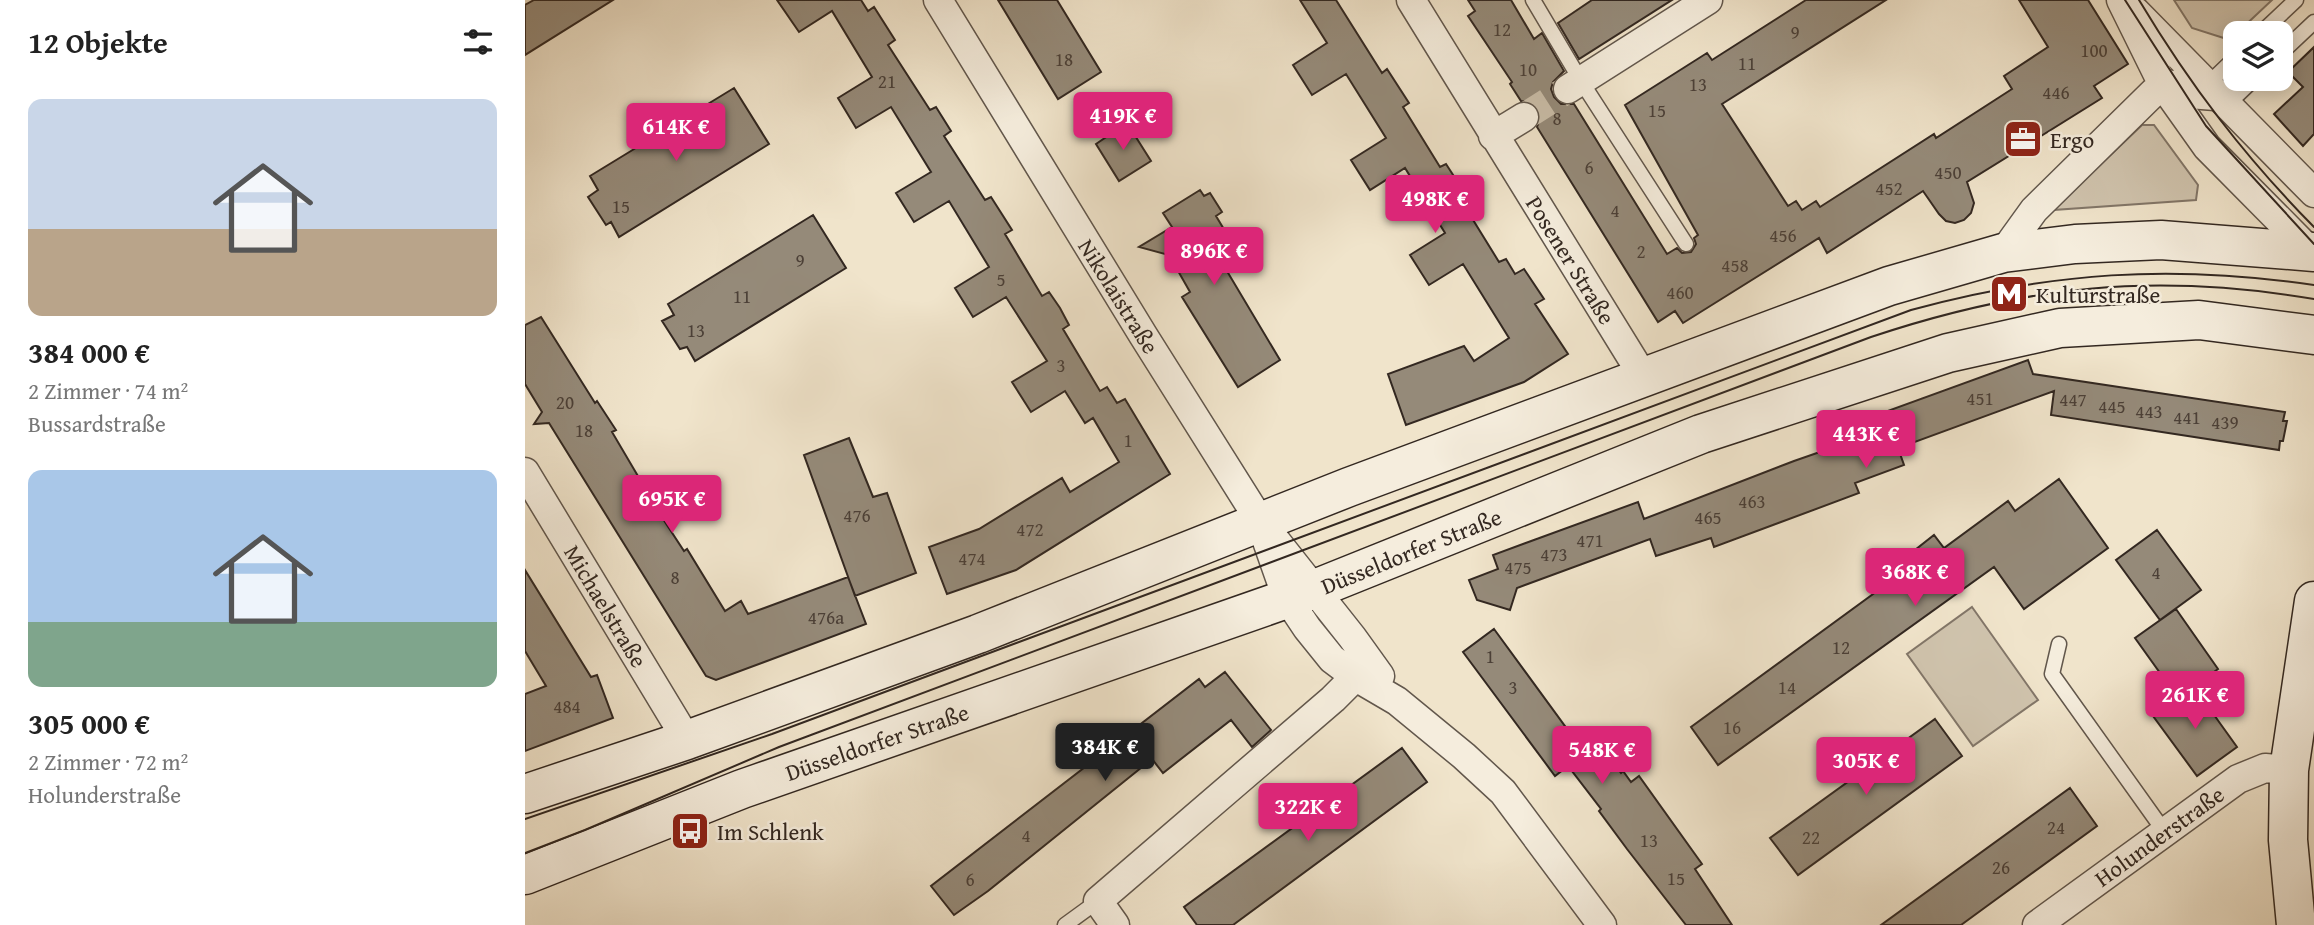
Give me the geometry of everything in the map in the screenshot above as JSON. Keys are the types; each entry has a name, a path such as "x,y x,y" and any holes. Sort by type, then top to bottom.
{"main road":[{"path":"525,794 687,740 978,634 1260,521 1889,286 2003,253 2075,244 2161,240 2313,254"},
{"name":"Düsseldorfer Straße","path":"525,875 742,789 1301,594 1701,434 1948,353 2060,328 2199,320 2314,335"},
{"path":"2296,925 2288,840 2289,770 2314,601"}],"street":[{"name":"Nikolaistraße","path":"938,0 1260,521 1301,594 1307,628 1332,659 1363,670 1503,793 1602,925"},
{"name":"Posener Straße","path":"1411,0 1643,376"},
{"path":"1575,85 1708,0"},
{"path":"2124,1 2314,193"},
{"path":"2124,1 2169,92 2207,147 2313,254"},
{"path":"2003,253 2034,210 2169,92 2208,84"},
{"path":"1493,136 1524,117"},
{"name":"Michaelstraße","path":"525,472 687,740"},
{"path":"1115,925 1098,901 1363,670"},
{"name":"Holunderstraße","path":"2037,925 2238,779 2265,768 2289,770"}],"lane":[{"path":"1534,0 1575,85 1686,244"},
{"path":"2274,21 2296,0"},
{"path":"2293,42 2314,22"},
{"path":"2208,84 2223,70"},
{"path":"2169,92 2228,104 2242,91"},
{"path":"2059,644 2052,674 2164,831"},
{"path":"1065,925 1098,901"}],"shaded area":[{"path":"2174,0 2272,0 2250,21 2223,21 2223,38 2192,28"},
{"path":"2142,125 2154,125 2198,185 2196,200 2053,210"},
{"path":"1972,607 2038,700 1973,746 1907,654"}],"building":[{"path":"534,0 613,0 525,55 525,5"},
{"path":"777,0 861,0 868,11 874,7 895,40 888,45 930,110 936,107 951,131 944,136 985,200 991,197 1012,230 1005,234 1042,296 1049,292 1060,308 1069,325 1063,329 1100,391 1107,387 1117,403 1125,399 1170,474 1016,570 947,594 929,547 979,529 1062,478 1070,492 1119,462 1093,418 1085,423 1065,391 1031,412 1012,382 1047,361 1006,297 973,317 955,288 989,267 949,201 914,222 896,193 931,172 891,107 856,128 838,98 872,77 832,11 799,32"},
{"path":"998,0 1057,0 1101,72 1058,99"},
{"path":"1300,0 1336,0 1382,73 1387,69 1409,103 1403,107 1440,167 1446,164 1468,198 1462,202 1499,262 1506,259 1515,274 1524,269 1544,299 1535,304 1568,354 1524,382 1406,425 1388,374 1464,346 1474,361 1509,338 1463,264 1429,285 1410,255 1445,233 1405,168 1370,190 1351,160 1386,138 1346,74 1312,95 1293,65 1327,43"},
{"path":"1468,0 1511,0 1534,39 1542,33 1564,71 1553,82 1551,89 1554,97 1561,104 1574,104 1667,254 1677,248 1682,253 1691,252 1696,244 1694,238 1698,235 1625,105 1707,53 1712,60 1806,0 1886,0 1722,104 1788,206 1796,201 1802,210 1816,201 1820,207 1934,134 1936,138 2012,89 2004,76 2048,47 2019,0 2088,0 2128,64 2094,86 2102,98 1967,182 1974,203 1971,213 1964,220 1955,223 1946,221 1923,191 1827,253 1819,238 1683,323 1675,311 1658,322 1537,127 1541,117 1538,108 1531,102 1521,101 1510,84 1512,82 1468,16 1475,11"},
{"path":"1592,0 1672,0 1579,59 1558,23"},
{"path":"2314,47 2314,134 2303,146 2274,114 2303,87 2293,77 2293,67"},
{"path":"734,88 769,144 619,237 611,222 606,225 588,197 598,190 590,176"},
{"path":"1127,123 1151,161 1119,181 1096,144"},
{"path":"1200,190 1204,196 1210,193 1222,212 1216,216 1231,241 1215,251 1280,360 1238,387 1182,297 1190,292 1169,255 1139,247 1172,227 1163,213"},
{"path":"813,215 846,268 695,361 687,347 680,349 662,321 674,315 668,304"},
{"path":"541,317 595,403 597,401 616,430 612,432 665,522 684,551 687,549 725,611 741,601 748,614 848,577 866,624 716,680 706,676 549,423 534,424 542,412 525,384 525,325"},
{"path":"2028,360 2033,374 2285,412 2283,421 2287,421 2283,441 2280,441 2279,450 2051,415 2054,391 1898,448 1904,465 1855,483 1859,493 1714,547 1711,538 1656,556 1650,539 1517,588 1510,610 1477,600 1469,580 1498,569 1493,555 1638,502 1644,519 1794,461 1837,446 1838,449 1888,430 1882,413"},
{"path":"849,438 873,497 887,493 916,573 855,596 804,455"},
{"path":"2059,479 2108,548 2024,609 1994,567 1718,765 1691,727 1921,559 1915,550 1934,535 1944,548 2008,501 2015,511"},
{"path":"2157,530 2201,590 2160,620 2116,560"},
{"path":"525,570 591,677 597,675 613,718 525,751 525,694 546,686 525,651"},
{"path":"2176,609 2218,669 2178,698 2135,638"},
{"path":"1494,629 1584,752 1598,742 1631,782 1639,776 1702,864 1695,869 1732,925 1686,925 1568,766 1555,776 1463,652"},
{"path":"1225,672 1271,730 1252,747 1231,720 1163,773 1152,759 988,891 954,915 931,886 1199,679 1205,687"},
{"path":"2194,687 2237,747 2197,776 2153,716"},
{"path":"1935,719 1962,756 1798,875 1770,838"},
{"path":"1402,748 1427,782 1233,925 1197,925 1184,907"},
{"path":"2070,788 2097,826 1961,925 1881,925"}],"tunnel":[{"path":"1524,117 1568,89"}],"tram line":[{"path":"2125,0 2206,126 2314,244"},
{"path":"2139,0 2219,119 2264,174 2314,227"},
{"path":"525,819 772,734 1911,310 2013,287 2111,275 2210,275 2314,285"},
{"path":"525,853 779,747 1871,337 1982,306 2036,295 2090,289 2199,286 2314,299"}],"place":[{"name":"Ergo","path":"2023,139"},
{"name":"Kulturstraße","path":"2009,294"},
{"name":"Im Schlenk","path":"690,831"}]}
